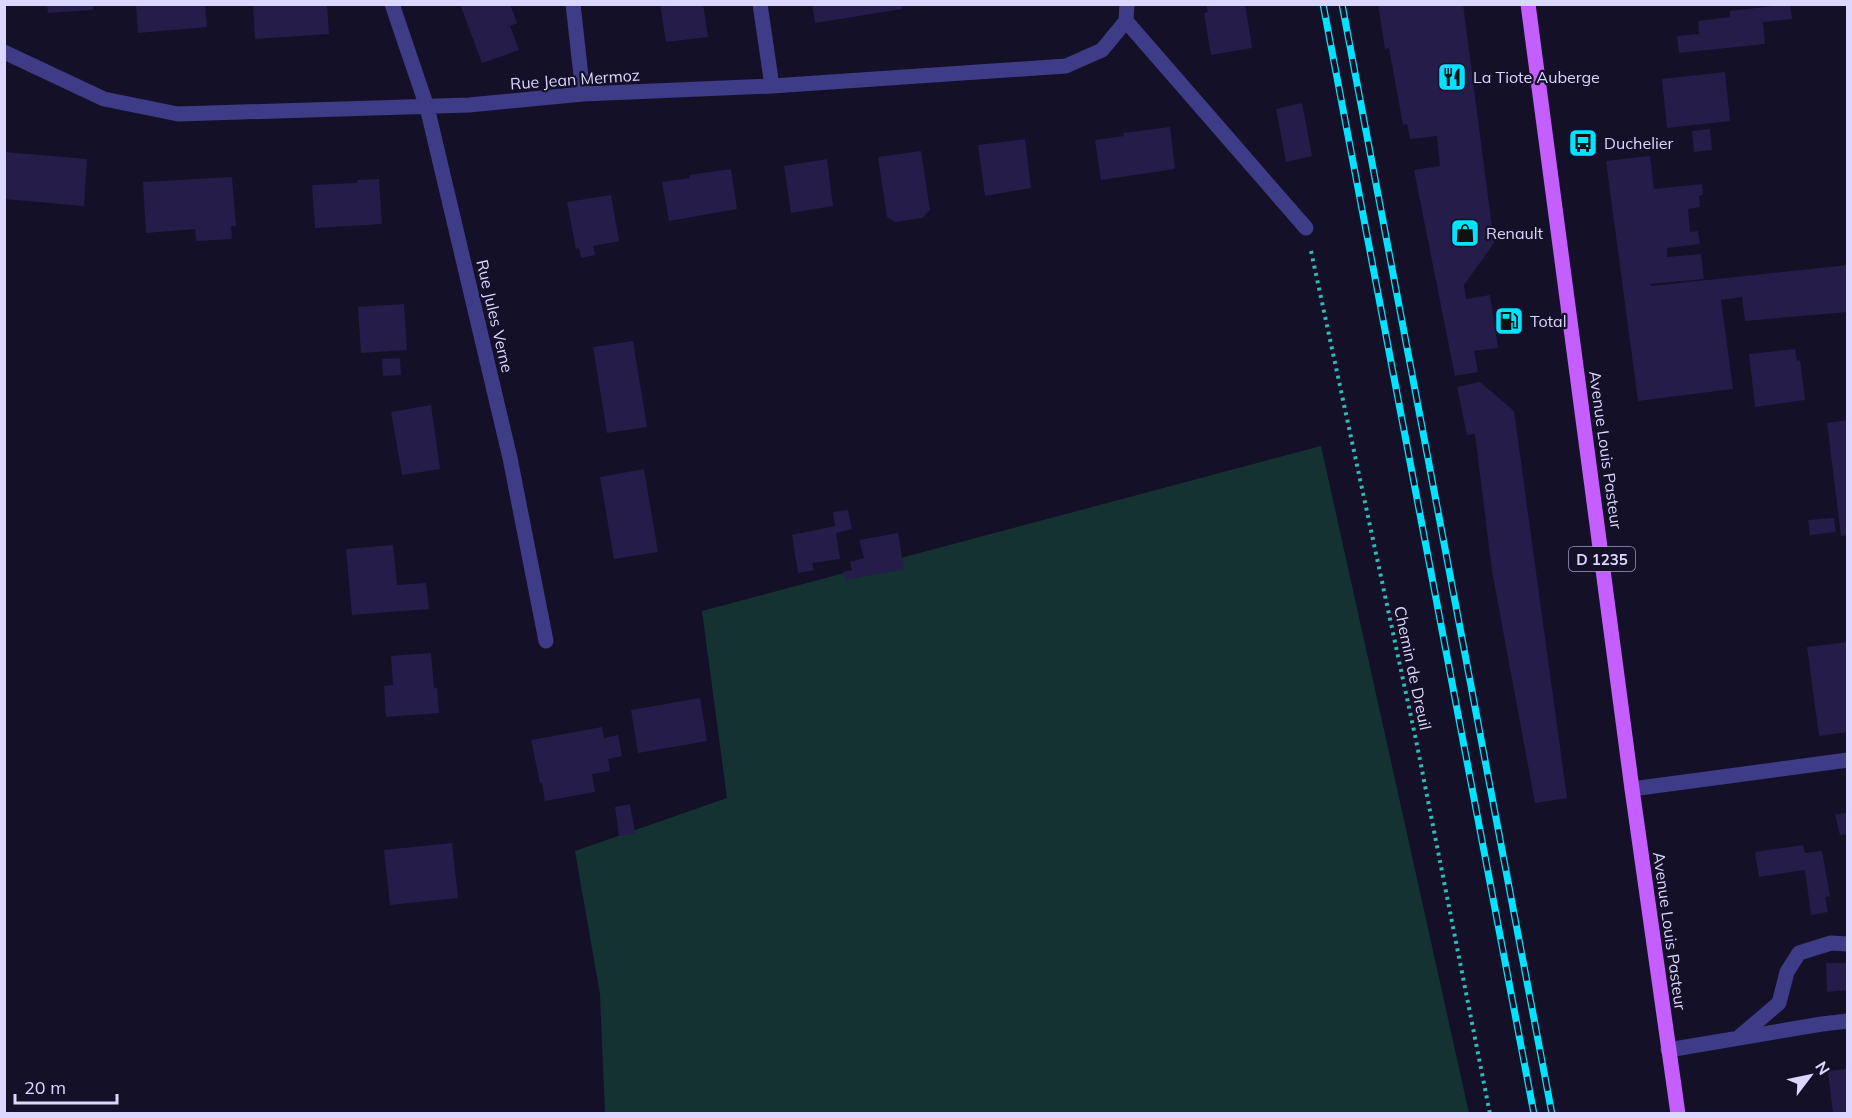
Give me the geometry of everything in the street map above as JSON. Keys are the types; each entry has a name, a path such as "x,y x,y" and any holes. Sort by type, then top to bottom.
{"main road":[{"name":"Avenue Louis Pasteur","path":"1528,4 1632,789 1678,1113"}],"street":[{"name":"Rue Jules Verne","path":"392,4 427,107 510,458 546,641"},
{"path":"573,4 583,94"},
{"path":"760,4 772,86"},
{"path":"1127,4 1126,21 1306,228"},
{"name":"Rue Jean Mermoz","path":"4,52 104,99 178,114 468,105 583,94 772,86 1066,66 1102,50 1126,21"},
{"path":"1632,789 1848,760"},
{"path":"1738,1038 1779,1003 1787,972 1799,953 1831,943 1848,944"},
{"path":"1668,1050 1848,1021"}],"path":[{"name":"Chemin de Dreuil","path":"1306,228 1412,718 1490,1113"}],"green space":[{"path":"1321,446 1469,1113 605,1113 600,994 575,851 727,798 702,611"}],"building":[{"path":"47,4 93,4 93,10 48,13"},
{"path":"136,4 205,4 207,27 138,33"},
{"path":"253,4 327,4 329,34 255,39"},
{"path":"460,4 510,4 517,23 510,26 519,50 482,63"},
{"path":"660,4 703,4 708,37 666,42"},
{"path":"812,4 901,4 902,9 815,23"},
{"path":"1206,4 1245,4 1252,48 1211,55 1204,13 1208,12"},
{"path":"1378,4 1463,4 1494,243 1464,285 1466,299 1490,295 1498,348 1474,351 1478,372 1455,376 1414,170 1440,166 1437,136 1410,139 1407,124 1403,125 1389,48 1385,49"},
{"path":"1790,4 1792,19 1763,22 1765,44 1679,53 1677,36 1699,34 1698,21 1730,17 1730,11"},
{"path":"1725,72 1730,121 1667,128 1662,79"},
{"path":"1302,103 1312,156 1286,162 1276,109"},
{"path":"1170,127 1175,169 1101,180 1095,140 1124,136 1123,133"},
{"path":"1710,129 1712,150 1694,152 1692,131"},
{"path":"1025,139 1031,188 985,196 978,145"},
{"path":"921,151 930,210 922,218 895,222 887,217 878,157"},
{"path":"4,152 87,159 84,206 4,199"},
{"path":"1650,156 1654,189 1702,184 1703,195 1699,196 1700,207 1688,209 1690,232 1698,231 1700,244 1667,248 1667,257 1701,254 1704,279 1651,284 1651,286 1848,265 1848,312 1745,321 1742,297 1721,300 1733,389 1638,401 1606,161"},
{"path":"827,159 833,206 791,213 784,166"},
{"path":"731,169 737,209 669,221 662,182 690,178 689,175"},
{"path":"232,177 236,226 231,226 232,239 196,241 195,229 146,233 143,182"},
{"path":"379,179 382,224 315,228 312,185 357,183 357,180"},
{"path":"611,195 619,241 593,246 595,255 581,258 579,248 576,249 567,202"},
{"path":"404,304 407,350 361,353 358,307"},
{"path":"633,341 647,427 607,433 593,347"},
{"path":"1795,349 1797,361 1800,360 1805,400 1755,407 1749,354"},
{"path":"400,358 401,375 383,376 382,359"},
{"path":"1480,382 1514,411 1567,798 1535,803 1492,571 1475,434 1467,435 1457,387"},
{"path":"431,405 440,469 402,475 391,412"},
{"path":"1848,420 1848,535 1841,536 1827,423"},
{"path":"644,469 658,552 614,559 600,477"},
{"path":"848,510 852,529 836,533 840,559 812,563 814,570 798,573 792,535 835,526 833,512"},
{"path":"1834,518 1836,532 1810,535 1808,520"},
{"path":"898,533 904,569 846,580 843,572 852,570 850,562 864,558 859,540"},
{"path":"393,545 397,585 426,583 429,609 352,615 346,549"},
{"path":"1848,642 1848,732 1819,736 1807,647"},
{"path":"431,653 439,713 386,717 384,686 393,685 391,656"},
{"path":"700,698 707,741 638,753 631,710"},
{"path":"602,727 604,738 618,735 622,756 608,759 610,771 592,774 595,792 545,801 531,740"},
{"path":"630,804 635,834 619,836 615,807"},
{"path":"1848,813 1848,834 1840,835 1835,814"},
{"path":"452,843 458,898 390,905 384,850"},
{"path":"1803,845 1805,853 1822,851 1830,896 1825,897 1828,912 1811,915 1805,870 1759,877 1755,852"},
{"path":"1826,963 1848,963 1848,990 1827,992"},
{"path":"1848,1069 1848,1114 1833,1114 1828,1071"}],"railway":[{"path":"1323,4 1534,1114"},
{"path":"1342,4 1552,1114"}],"place":[{"name":"La Tiote Auberge","path":"1452,77"},
{"name":"Duchelier","path":"1583,143"},
{"name":"Renault","path":"1465,233"},
{"name":"Total","path":"1509,321"}]}
